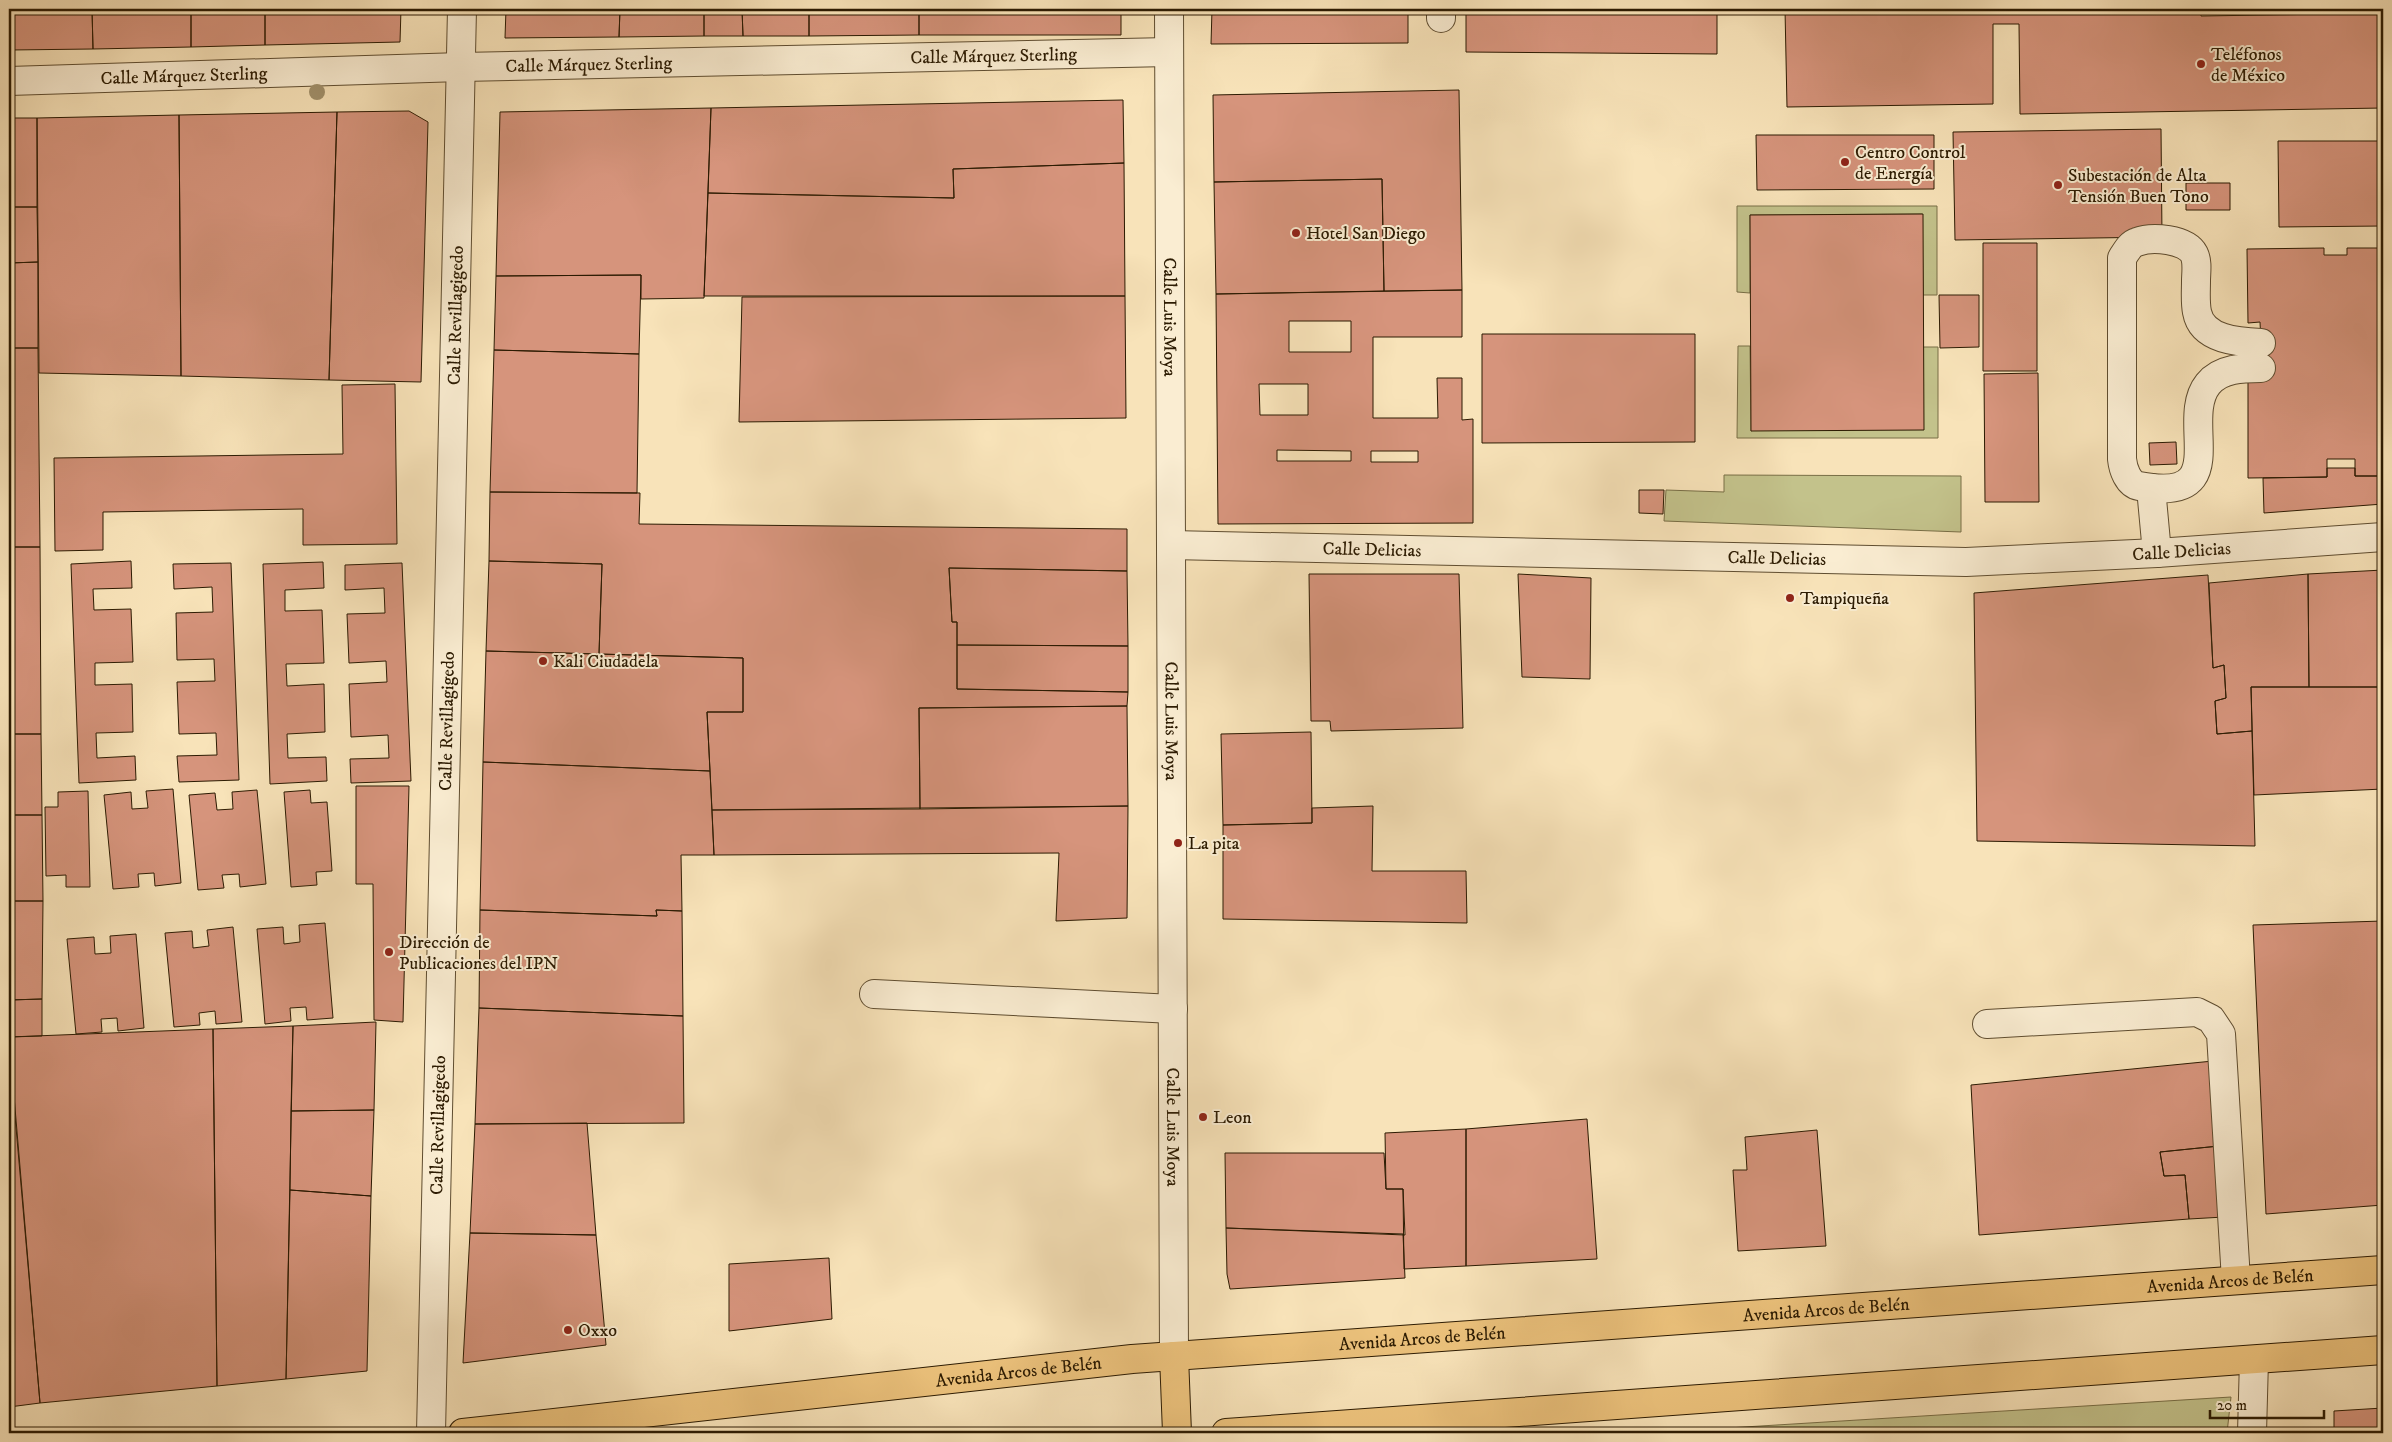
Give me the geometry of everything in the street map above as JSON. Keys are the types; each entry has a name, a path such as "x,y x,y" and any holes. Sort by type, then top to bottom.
{"main road":[{"name":"Avenida Arcos de Belén","path":"463,1433 1174,1356 2383,1270"},
{"path":"1226,1433 2383,1350"},
{"name":"Calle Luis Moya","path":"1174,1356 1177,1433"}],"street":[{"name":"Calle Revillagigedo","path":"432,1433 462,9"},
{"name":"Calle Luis Moya","path":"1169,9 1174,1356"},
{"name":"Calle Márquez Sterling","path":"9,81 461,67 1169,52"},
{"path":"2146,240 2178,241 2188,247 2194,254 2196,263 2197,313 2203,325 2222,338 2231,340 2261,355 2226,371 2208,383 2202,393 2199,407 2197,470 2191,480 2179,486 2151,488 2136,485 2123,469 2122,258 2127,250 2136,242 2146,240"},
{"path":"2151,488 2157,553"},
{"name":"Calle Delicias","path":"1171,545 1966,562 2157,553 2383,537"},
{"path":"874,994 1173,1009"},
{"path":"1987,1024 2197,1012 2211,1019 2221,1034 2236,1280"},
{"path":"2252,1433 2254,1360"}],"shaded area":[{"path":"1737,206 1937,206 1937,295 1923,295 1922,214 1750,215 1750,293 1737,292"},
{"path":"1738,346 1750,346 1751,431 1923,347 1938,347 1938,438 1737,438"},
{"path":"1724,475 1961,476 1961,532 1664,521 1666,490 1724,492"},
{"path":"2231,1397 2227,1433 1647,1433"}],"building":[{"path":"9,9 92,9 93,49 10,50"},
{"path":"92,9 191,9 191,47 93,49"},
{"path":"191,9 265,9 265,45 191,47"},
{"path":"265,9 401,9 400,42 265,45"},
{"path":"506,9 620,9 619,37 505,38"},
{"path":"620,9 704,9 704,36 619,37"},
{"path":"704,9 742,9 743,36 704,36"},
{"path":"742,9 809,9 809,36 743,36"},
{"path":"809,9 919,9 919,35 809,36"},
{"path":"919,9 1121,9 1121,35 919,35"},
{"path":"1212,9 1408,9 1408,43 1211,44"},
{"path":"1466,9 1717,9 1717,54 1466,52"},
{"name":"Teléfonos de México","path":"1785,9 2201,9 2201,16 2329,14 2329,9 2383,9 2383,108 2020,114 2019,24 1993,24 1993,104 1787,107"},
{"path":"1459,90 1462,290 1384,291 1382,179 1214,182 1213,95"},
{"path":"1123,100 1124,163 953,169 954,198 708,193 711,108"},
{"path":"711,108 704,298 641,299 641,275 496,276 500,112"},
{"path":"409,111 428,122 421,382 329,380 337,112"},
{"path":"337,112 329,380 181,376 179,115"},
{"path":"179,115 181,376 39,373 37,118"},
{"path":"9,118 37,118 37,207 9,207"},
{"name":"Subestación de Alta Tensión Buen Tono","path":"2161,129 2162,237 1955,240 1953,132"},
{"name":"Centro Control de Energía","path":"1756,135 1934,135 1934,189 1757,190"},
{"path":"2278,141 2383,141 2383,226 2279,227"},
{"path":"1124,163 1125,296 704,296 708,193 954,198 953,169"},
{"path":"1382,179 1384,291 1216,294 1214,182"},
{"path":"2186,183 2230,183 2230,210 2186,210"},
{"path":"9,207 37,207 38,262 9,263"},
{"path":"1923,214 1924,430 1751,431 1750,215"},
{"path":"1983,243 2037,243 2037,371 1983,371"},
{"path":"2324,248 2324,255 2347,255 2347,248 2383,248 2383,476 2355,476 2355,459 2327,459 2327,477 2248,478 2248,380 2261,343 2260,322 2248,323 2247,249"},
{"path":"38,262 38,348 9,348 9,263"},
{"path":"641,275 639,354 494,350 496,276"},
{"path":"1462,290 1462,337 1373,337 1373,418 1438,418 1437,378 1462,378 1462,420 1473,419 1473,523 1218,524 1216,294","holes":["1289,321 1351,321 1351,352 1289,352","1259,384 1308,384 1308,415 1260,415","1277,450 1351,451 1351,461 1277,461","1371,451 1418,451 1418,462 1371,462"]},
{"path":"1939,295 1979,295 1979,347 1940,348"},
{"path":"1125,296 1126,418 739,422 742,297"},
{"path":"1482,334 1695,334 1695,442 1482,443"},
{"path":"9,348 38,348 40,547 9,547"},
{"path":"494,350 639,354 637,493 490,492"},
{"path":"2038,373 2039,502 1985,502 1984,374"},
{"path":"395,384 397,544 303,545 303,509 103,512 103,550 55,551 54,458 343,454 342,385"},
{"path":"2176,442 2177,464 2150,465 2149,443"},
{"path":"2327,468 2355,468 2355,476 2383,476 2383,504 2264,513 2263,478 2327,477"},
{"path":"1639,490 1664,490 1663,514 1639,513"},
{"path":"490,492 640,493 639,524 1127,529 1127,571 949,568 952,622 957,622 957,689 1128,692 1127,706 919,708 920,809 712,810 707,712 743,712 743,658 599,654 602,564 489,561"},
{"path":"9,547 40,547 41,734 9,734"},
{"path":"131,561 132,588 93,589 94,610 131,609 133,662 95,663 95,685 132,684 133,732 96,733 97,758 135,756 136,780 79,783 71,564"},
{"path":"489,561 602,564 599,654 486,651"},
{"path":"323,562 324,588 285,590 285,611 322,610 324,663 286,664 287,686 324,684 325,732 287,734 288,758 326,757 327,781 270,784 263,564"},
{"path":"231,563 239,780 179,782 177,756 217,755 216,733 179,734 177,682 215,681 214,659 177,660 176,613 213,612 212,587 174,589 173,564"},
{"path":"402,563 411,781 351,783 350,759 389,758 388,735 351,737 349,684 387,682 386,661 349,663 347,614 385,613 384,588 345,590 345,565"},
{"path":"949,568 1127,571 1128,646 957,645 957,622 952,622"},
{"path":"2383,570 2383,687 2309,687 2308,574"},
{"path":"1309,574 1459,574 1463,728 1331,731 1330,721 1311,721"},
{"path":"1518,574 1591,578 1590,679 1522,677"},
{"path":"2308,574 2309,687 2251,687 2252,731 2217,734 2215,701 2226,698 2224,665 2213,668 2209,583"},
{"path":"2208,575 2213,668 2224,665 2226,698 2215,701 2217,734 2252,731 2255,846 1977,841 1974,593"},
{"path":"957,645 1128,646 1128,692 957,689"},
{"path":"486,651 743,658 743,712 707,712 710,771 483,762"},
{"path":"2251,687 2383,687 2383,789 2254,795"},
{"path":"1127,706 1128,806 920,809 919,708"},
{"path":"1311,732 1312,823 1223,825 1221,734"},
{"path":"9,734 41,734 42,815 9,815"},
{"path":"483,762 710,771 714,855 681,855 682,911 656,910 657,916 480,910"},
{"name":"Dirección de Publicaciones del IPN","path":"356,786 409,786 403,1022 374,1020 373,884 356,884"},
{"path":"173,789 181,883 155,886 154,873 138,874 139,887 113,889 104,795 131,792 132,809 148,808 146,791"},
{"path":"257,790 266,884 240,887 239,874 222,875 224,888 198,890 189,795 215,793 217,810 233,809 232,792"},
{"path":"310,790 311,803 327,802 332,871 316,872 317,885 291,887 284,792"},
{"path":"88,791 90,887 66,887 66,875 46,876 45,807 58,807 58,792"},
{"path":"1128,806 1127,918 1056,921 1059,853 714,855 712,810"},
{"path":"1373,806 1372,871 1466,871 1467,923 1223,919 1223,825 1312,823 1312,808"},
{"path":"9,815 42,815 43,901 9,901"},
{"path":"9,901 43,901 42,999 9,1000"},
{"path":"480,910 657,916 656,910 682,911 683,1016 479,1008"},
{"path":"2383,921 2383,1205 2266,1214 2253,925"},
{"path":"325,923 333,1018 307,1020 306,1007 290,1008 291,1021 265,1024 257,929 283,927 284,944 300,942 299,925"},
{"path":"233,927 242,1022 216,1024 215,1011 199,1013 200,1025 174,1027 165,933 192,931 193,948 209,946 207,930"},
{"path":"136,934 144,1028 118,1031 117,1018 101,1019 102,1032 76,1034 67,939 94,937 95,954 111,953 110,936"},
{"path":"42,999 42,1036 9,1037 9,1000"},
{"path":"479,1008 683,1016 684,1123 475,1124"},
{"path":"376,1022 374,1110 291,1111 293,1026"},
{"path":"293,1026 286,1379 217,1386 213,1029"},
{"path":"213,1029 217,1386 40,1403 9,1037"},
{"path":"9,1047 40,1403 9,1407"},
{"path":"2213,1061 2219,1146 2160,1152 2164,1176 2185,1175 2189,1219 1979,1235 1971,1085"},
{"path":"374,1110 371,1196 290,1190 291,1111"},
{"path":"1587,1119 1597,1259 1466,1266 1466,1129"},
{"path":"587,1123 596,1235 470,1233 475,1124"},
{"path":"1466,1129 1466,1266 1404,1269 1403,1189 1386,1189 1385,1133"},
{"path":"1817,1130 1826,1246 1738,1251 1733,1170 1747,1170 1745,1137"},
{"path":"2219,1146 2224,1217 2189,1219 2185,1175 2164,1176 2160,1152"},
{"path":"1225,1153 1384,1153 1386,1189 1403,1189 1405,1235 1226,1228"},
{"path":"290,1190 371,1196 367,1371 286,1379"},
{"path":"1226,1228 1403,1234 1405,1278 1230,1289 1227,1274"},
{"path":"470,1233 596,1235 606,1345 463,1363"},
{"path":"829,1258 832,1319 729,1331 729,1264"},
{"path":"2383,1408 2383,1433 2334,1433 2334,1411"}],"place":[{"name":"Teléfonos de México","path":"2201,64"},
{"name":"Centro Control de Energía","path":"1845,162"},
{"name":"Subestación de Alta Tensión Buen Tono","path":"2058,185"},
{"name":"Hotel San Diego","path":"1296,233"},
{"name":"Tampiqueña","path":"1790,598"},
{"name":"Kali Ciudadela","path":"543,661"},
{"name":"La pita","path":"1178,843"},
{"name":"Dirección de Publicaciones del IPN","path":"389,952"},
{"name":"Leon","path":"1203,1117"},
{"name":"Oxxo","path":"568,1330"}]}
